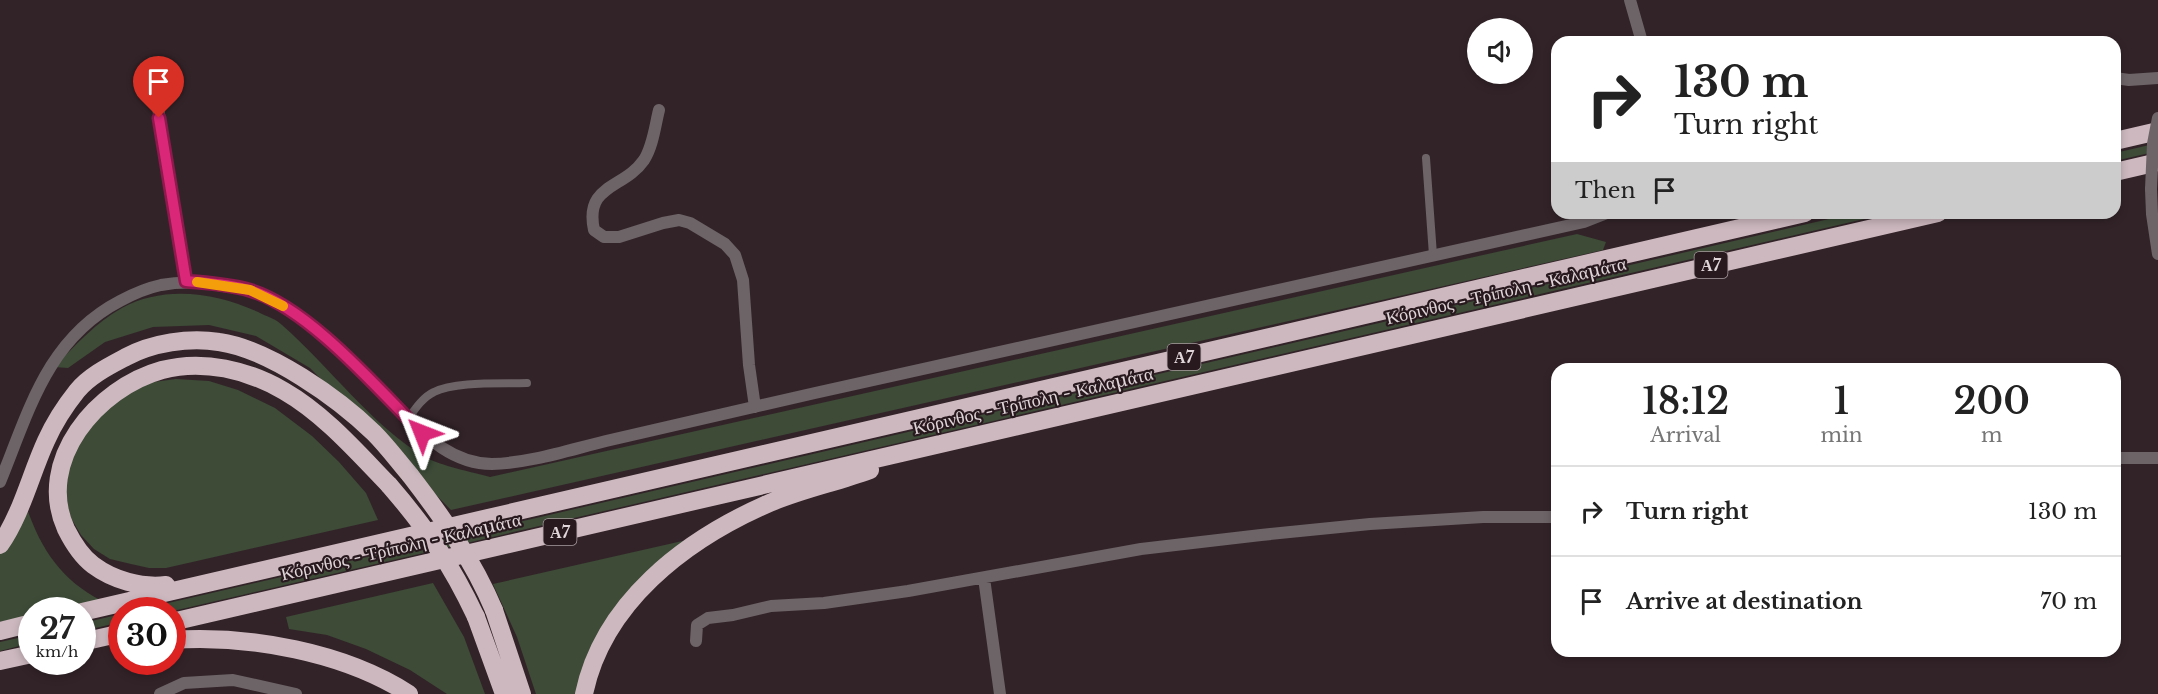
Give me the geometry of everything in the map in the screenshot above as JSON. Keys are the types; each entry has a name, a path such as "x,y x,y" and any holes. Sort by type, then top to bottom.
{"highway":[{"path":"2121,140 2158,131"},
{"path":"2121,171 2158,162"},
{"name":"Κόρινθος - Τρίπολη - Καλαμάτα","path":"96,609 1779,219"},
{"name":"Κόρινθος - Τρίπολη - Καλαμάτα","path":"186,619 1912,219"},
{"path":"0,545 21,506 46,440 61,412 80,388 104,369 139,350 179,342 218,341 250,350 304,380 344,408 375,433 410,475 462,546 481,579 494,610 522,694"},
{"path":"244,574 159,586 142,585 102,572 85,559 71,541 62,520 58,497 59,474 66,452 82,424 105,400 132,382 162,370 194,366 227,368 258,378 285,392 337,432 389,485 421,523 442,553 476,617 504,694"},
{"path":"584,694 594,660 621,611 654,575 696,544 718,529 766,505 947,442"},
{"path":"0,631 18,627"},
{"path":"186,640 228,640 299,651 347,663 393,683 410,694"},
{"path":"0,661 18,657"}],"street":[{"path":"1630,0 1640,36"},
{"path":"152,63 163,146 186,281"},
{"path":"2121,79 2158,78"},
{"path":"659,110 649,150 644,160 634,171 601,194 593,205 591,216 594,230 604,237 619,237 679,220 690,223 725,244 735,255 743,280 749,365 755,407"},
{"path":"2158,118 2153,144 2151,189 2158,254"},
{"path":"0,482 40,386 52,362 74,334 98,312 129,296 156,286 186,281 250,290 277,302 310,324 440,448 465,459 489,464 533,458 1592,219"},
{"path":"2121,458 2158,458"},
{"path":"696,641 696,625 708,618 771,606 824,603 984,578 1120,553 1370,524 1483,517 1551,517"},
{"path":"984,578 1000,694"},
{"path":"160,694 184,683 205,680 233,680 296,694"}],"lane":[{"path":"1426,158 1433,255"},
{"path":"408,419 418,405 432,392 450,386 527,383"}],"green space":[{"path":"2158,143 2158,151 2121,160 2121,152"},
{"path":"1829,219 1864,219 186,608 186,599"},
{"path":"1577,234 1606,242 1603,250 451,510 310,368 256,336 209,325 153,327 105,342 68,368 54,367 103,320 139,301 156,296 192,294 228,301 280,323 369,413 425,457 448,466 490,477"},
{"path":"176,379 209,381 238,390 275,408 312,436 339,462 366,493 378,520 166,568 149,568 110,559 94,549 81,535 71,518 65,494 64,474 90,415 146,383"},
{"path":"24,499 43,546 52,559 74,582 95,597 18,597 18,618 0,622 0,548"},
{"path":"700,537 655,568 579,694 536,694 517,637 493,584"},
{"path":"433,583 464,637 485,694 447,694 410,670 366,649 327,635 289,629 286,617"},
{"path":"108,617 108,625 96,628 96,620"},
{"path":"18,638 18,646 0,651 0,642"}],"slow traffic":[{"path":"197,282 250,290 283,306"}],"route":[{"path":"159,118 186,281 250,290 277,302 310,324 422,433"}]}
